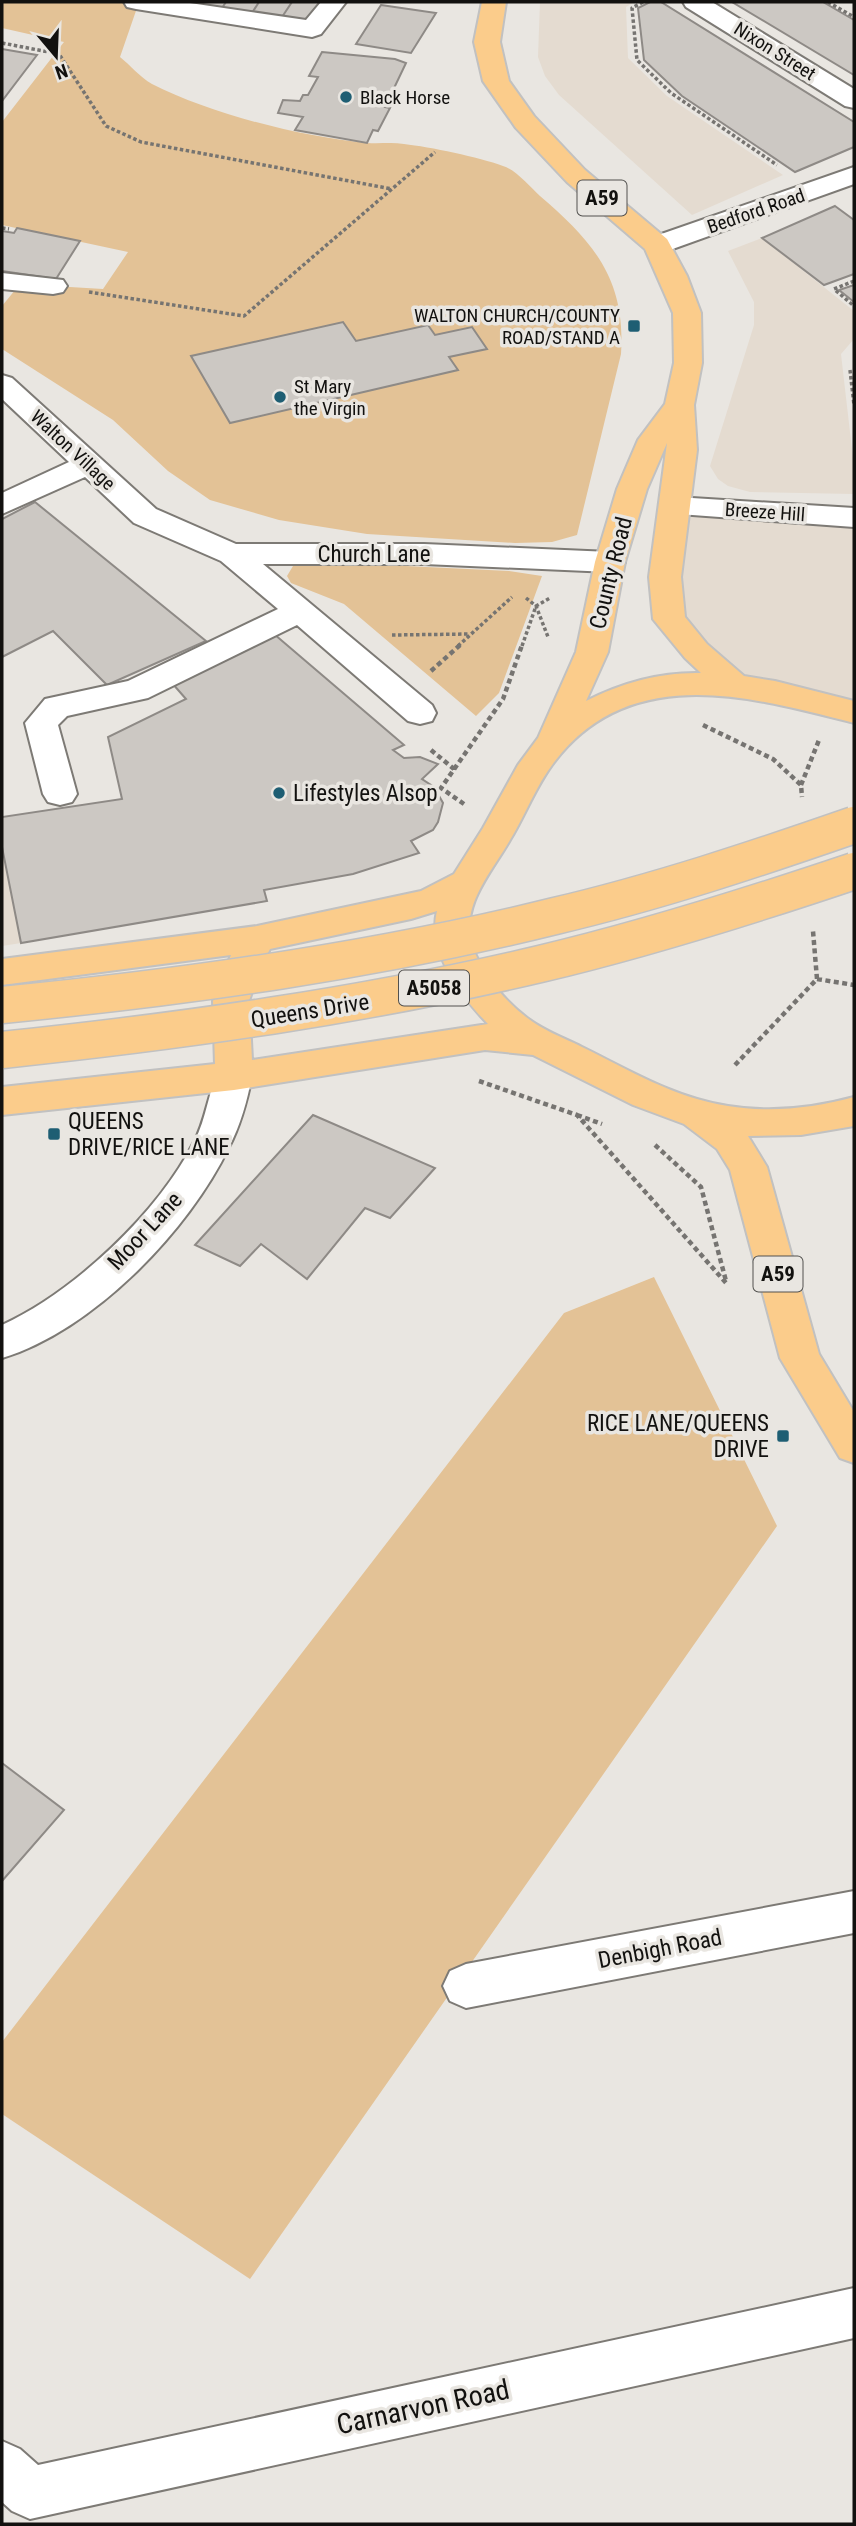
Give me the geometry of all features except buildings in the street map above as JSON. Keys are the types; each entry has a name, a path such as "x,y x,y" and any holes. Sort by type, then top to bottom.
{"highway":[{"name":"County Road","path":"492,2 486,43 496,81 525,122 576,176 657,245 673,276 687,313 688,363 679,405 682,450 665,577 669,619 696,651 735,686"},
{"name":"County Road","path":"550,745 592,652 610,562 632,489 653,440 679,405"},
{"name":"A59","path":"854,712 818,701 694,681 650,686 617,698 578,720 550,745 458,895 452,933 460,957 490,1006 516,1029 646,1097 726,1120 782,1125 846,1115 854,1111"},
{"name":"Queens Drive","path":"2,1005 111,995 393,952 516,926 647,891 770,855 854,825"},
{"name":"Queens Drive","path":"2,1050 317,1012 454,985 585,955 704,921 854,871"},
{"path":"2,972 257,939 411,906 433,900 467,882"},
{"path":"234,1076 232,1001 241,970 257,939"},
{"path":"2,1101 234,1076 485,1037 541,1042"},
{"name":"A59","path":"694,1112 730,1139 748,1167 800,1358 854,1444"}],"street":[{"path":"136,2 312,29 334,2"},
{"name":"Nixon Street","path":"695,2 854,100"},
{"name":"Bedford Road","path":"657,245 840,186"},
{"path":"2,281 53,286"},
{"name":"Walton Village","path":"2,384 145,516"},
{"path":"2,505 89,464"},
{"name":"Breeze Hill","path":"676,506 854,518"},
{"name":"Church Lane","path":"145,516 232,554 424,554 610,562"},
{"path":"232,554 411,705"},
{"path":"60,793 41,723 56,707 137,690 300,611"},
{"name":"Moor Lane","path":"2,1342 41,1323 92,1287 149,1231 195,1175 213,1144 227,1114 234,1076"},
{"name":"Denbigh Road","path":"466,1986 854,1912"},
{"name":"Carnarvon Road","path":"2,2467 30,2493 854,2313"}],"path":[{"path":"643,2 632,8 637,60 671,93 840,186"},
{"path":"828,2 854,17"},
{"path":"2,43 59,54 106,126 141,142 392,189"},
{"path":"53,286 244,316 435,152"},
{"path":"2,228 9,229"},
{"path":"854,281 834,289 854,306"},
{"path":"850,370 854,405"},
{"path":"411,705 471,634 518,592"},
{"path":"473,794 466,806 441,788 503,699 536,606 548,635"},
{"path":"330,637 471,634"},
{"path":"800,785 820,738"},
{"path":"426,746 454,769"},
{"path":"735,1065 817,979 854,985"},
{"path":"478,1081 577,1115 727,1284"}],"shaded area":[{"path":"2,2 117,2 138,5 120,57 152,84 176,95 286,130 367,143 415,145 454,153 508,168 523,179 591,247 603,264 618,305 621,354 577,535 552,542 515,543 367,534 279,520 210,500 168,471 113,420 2,349 2,306 20,284 103,289 128,252 2,225 2,122 64,42 2,28"},
{"path":"540,2 634,2 626,7 628,58 667,96 783,175 692,215 559,95 545,76 538,57"},
{"path":"762,238 854,311 854,339 841,354 854,467 854,494 750,492 728,486 718,479 710,466 754,325 754,302 728,251"},
{"path":"676,506 854,518 854,712 755,688 696,651 665,577"},
{"path":"302,561 509,571 542,576 499,693 476,716 344,604 291,583 287,576 293,566"},
{"path":"2,843 21,943 2,946"},
{"path":"654,1277 777,1526 250,2279 2,2114 2,2042 564,1313"}],"place":[{"name":"Black Horse","path":"346,97"},
{"name":"WALTON CHURCH/COUNTY ROAD/STAND A","path":"634,326"},
{"name":"St Mary the Virgin","path":"280,397"},
{"name":"Lifestyles Alsop","path":"279,793"},
{"name":"QUEENS DRIVE/RICE LANE","path":"54,1134"},
{"name":"RICE LANE/QUEENS DRIVE","path":"783,1436"}]}
